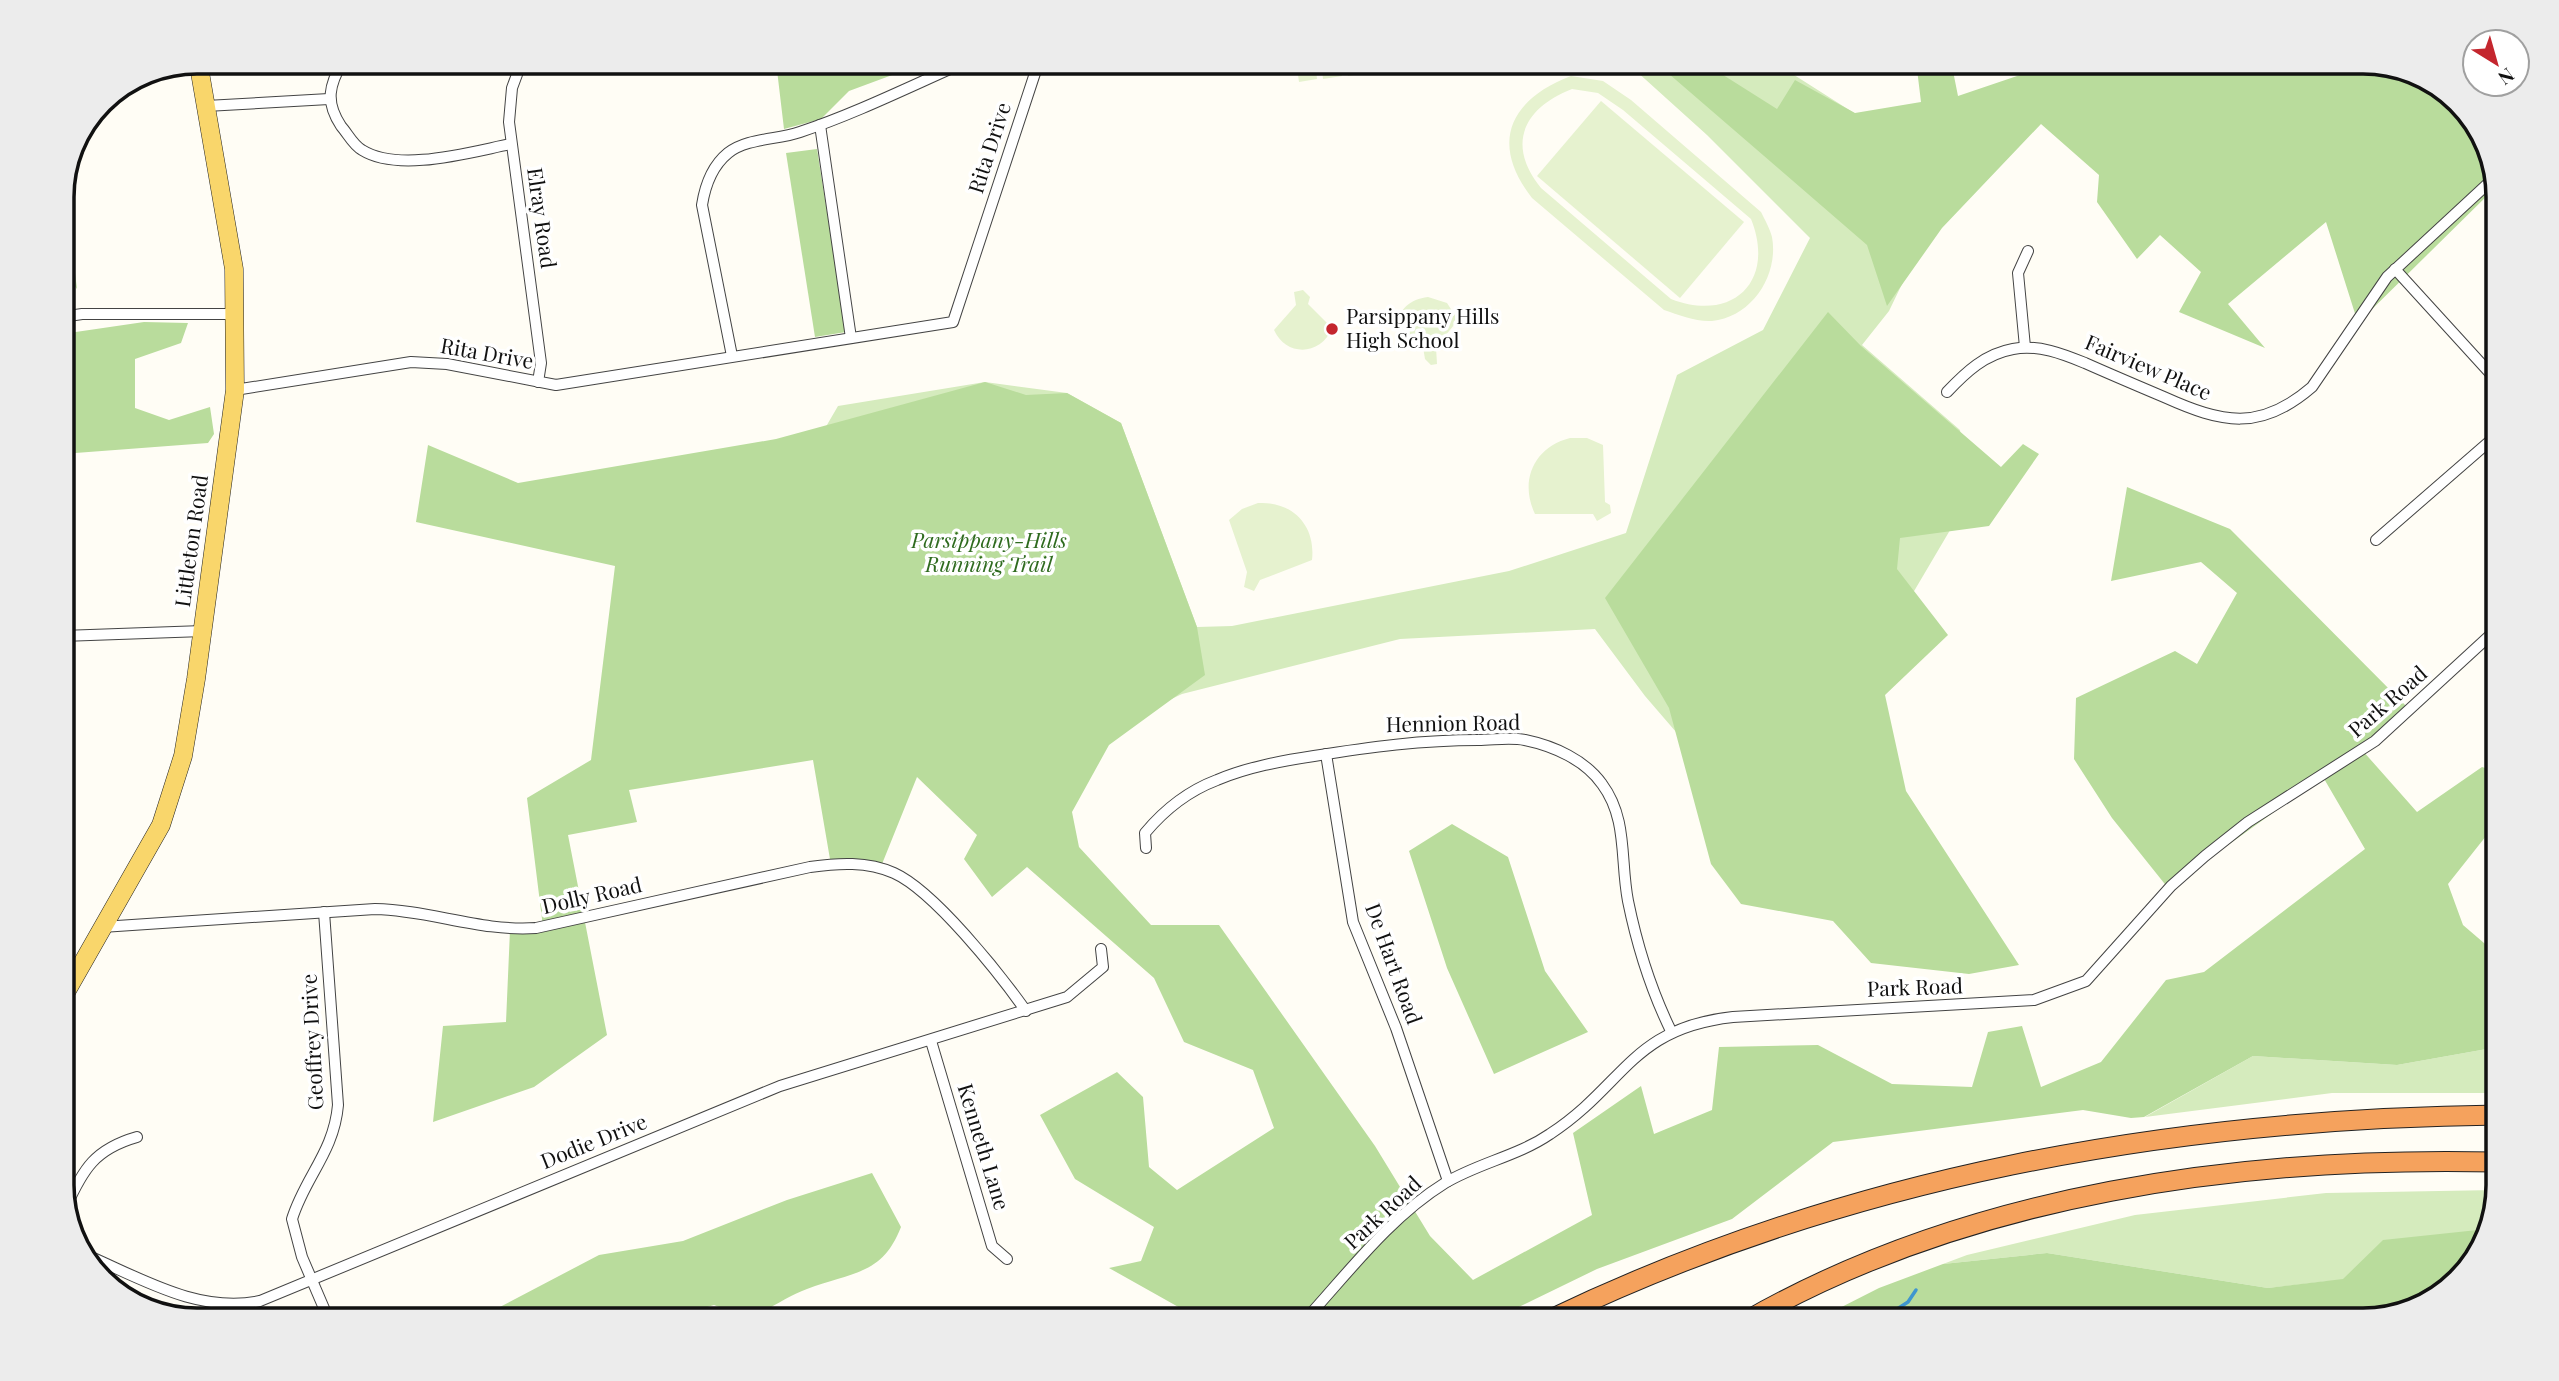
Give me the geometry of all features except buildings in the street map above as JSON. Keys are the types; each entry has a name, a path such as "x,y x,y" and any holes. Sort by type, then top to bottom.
{"highway":[{"path":"1573,1308 1747,1239 1883,1196 2016,1163 2105,1145 2251,1126 2383,1117 2486,1115"},
{"path":"1772,1308 1845,1272 1900,1250 2004,1217 2106,1193 2202,1179 2337,1166 2486,1162"}],"main road":[{"name":"Littleton Road","path":"74,977 161,825 183,756 202,631 235,390 235,314 229,225 200,74"}],"street":[{"path":"336,74 329,89 329,99 337,119 355,145 375,157 390,161 443,157 511,144"},
{"name":"Elray Road","path":"517,74 512,88 511,144 541,363 538,382"},
{"path":"732,356 702,205 705,188 728,153 749,143 782,138 820,125 938,74"},
{"name":"Rita Drive","path":"235,390 411,362 447,363 556,385 953,323 1035,74"},
{"path":"206,106 329,99"},
{"path":"820,125 852,338"},
{"name":"Fairview Place","path":"1947,391 1978,363 2012,349 2025,347 2063,354 2207,415 2225,419 2256,419 2283,409 2312,387 2358,316 2395,269 2485,187"},
{"path":"2025,347 2018,273 2028,251"},
{"path":"2395,269 2485,368"},
{"path":"74,315 235,314"},
{"path":"2376,540 2485,445"},
{"path":"74,636 202,631"},
{"name":"Park Road","path":"1316,1308 1405,1212 1447,1181 1528,1147 1551,1134 1578,1113 1652,1042 1671,1031 1687,1025 1733,1017 2034,1000 2074,988 2104,963 2171,886 2205,856 2248,822 2375,741 2485,640"},
{"name":"Hennion Road","path":"1146,848 1145,833 1170,806 1190,793 1244,770 1326,754 1428,740 1513,738 1549,747 1575,758 1589,769 1600,781 1617,810 1628,900 1654,997 1671,1031"},
{"name":"De Hart Road","path":"1326,754 1353,922 1396,1028 1447,1181"},
{"name":"Dolly Road","path":"102,927 398,909 498,928 536,928 810,867 843,863 877,867 914,883 989,963 1026,1011"},
{"name":"Geoffrey Drive","path":"324,912 337,1122 324,1158 292,1219 295,1238 324,1308"},
{"name":"Dodie Drive","path":"101,1261 195,1301 224,1305 260,1301 780,1086 1067,997 1103,967 1101,949"},
{"name":"Kenneth Lane","path":"931,1041 992,1246 1007,1259"},
{"path":"74,1192 89,1163 121,1141 137,1137"}],"green space":[{"path":"777,74 895,74 849,91 821,119 784,129"},
{"path":"1298,74 1316,74 1317,79 1299,82"},
{"path":"1322,74 1342,74 1342,76 1323,79"},
{"name":"Parsippany-Hills Running Trail","path":"1639,74 1792,74 1854,113 1958,168 1889,311 1862,345 1960,430 1969,498 1851,698 1701,761 1645,696 1595,629 1400,639 1182,694 1087,739 782,502 838,406 985,382 1067,393 1121,423 1197,627 1232,626 1509,571 1626,533 1677,375 1763,330 1810,238 1707,135"},
{"path":"1669,74 1722,74 1777,109 1795,80 1855,113 1921,102 1918,74 1954,74 1958,96 2023,74 2378,75 2417,86 2431,94 2455,116 2473,142 2479,157 2485,189 2485,198 2358,323 2326,222 2228,304 2265,348 2179,312 2201,272 2160,235 2137,259 2097,202 2099,175 2041,124 1942,228 1887,306 1867,245"},
{"path":"1571,76 1603,81 1631,100 1761,212 1772,237 1773,251 1767,279 1750,303 1739,312 1712,321 1664,310 1532,198 1511,159 1509,141 1512,125 1521,110 1533,97","holes":["1572,89 1598,93 1623,110 1751,219 1757,241 1758,261 1753,278 1744,291 1730,301 1713,305 1693,305 1671,299 1541,188 1530,172 1524,157 1523,143 1531,117 1555,97"]},
{"path":"1601,101 1744,222 1680,298 1537,176"},
{"path":"817,149 846,332 815,337 786,153"},
{"path":"1303,290 1310,297 1308,304 1332,328 1320,344 1303,350 1287,345 1279,339 1274,330 1296,305 1294,292"},
{"path":"1428,297 1447,303 1458,320 1436,347 1437,364 1431,365 1425,359 1423,347 1396,327 1406,306"},
{"path":"1828,312 1861,346 2001,467 2023,444 2039,454 1989,526 1900,538 1897,569 1948,635 1885,695 1906,791 2019,965 1969,974 1871,963 1833,921 1741,904 1711,864 1669,708 1605,598"},
{"path":"144,322 188,323 181,343 135,359 135,408 169,420 210,407 214,434 208,443 74,453 74,332"},
{"path":"985,382 1026,395 1067,393 1121,423 1197,627 1205,675 1109,745 1072,812 1079,847 1151,925 1219,925 1375,1146 1430,1236 1473,1280 1592,1215 1573,1133 1641,1086 1654,1134 1712,1110 1719,1047 1818,1045 1892,1084 1972,1087 1988,1032 2022,1026 2041,1087 2101,1062 2166,980 2204,972 2365,849 2323,777 2168,888 2112,818 2074,759 2076,698 2175,651 2197,664 2237,593 2201,562 2111,581 2127,487 2230,529 2411,711 2362,750 2417,812 2482,767 2486,768 2486,837 2448,884 2463,925 2486,945 2486,1049 2397,1065 2253,1056 2144,1117 2131,1118 2083,1110 1833,1142 1732,1219 1597,1269 1517,1308 1180,1308 1109,1268 1141,1261 1154,1227 1075,1179 1040,1115 1117,1072 1143,1097 1149,1167 1177,1190 1274,1128 1253,1070 1184,1042 1154,978 1027,867 992,897 964,859 977,835 917,777 880,869 831,865 813,760 629,790 637,822 568,835 607,1035 534,1087 433,1122 443,1026 506,1022 510,930 543,927 527,798 591,760 615,566 416,522 428,445 518,483 776,439"},
{"path":"1570,438 1587,438 1603,445 1605,502 1610,505 1611,513 1597,521 1593,514 1535,514 1530,502 1530,478 1539,457 1558,442"},
{"path":"1258,503 1281,506 1299,518 1310,536 1312,560 1260,580 1254,591 1244,587 1247,572 1229,520 1242,509"},
{"path":"1452,824 1508,857 1545,971 1588,1032 1494,1074 1447,968 1409,851"},
{"path":"2486,1049 2486,1093 2332,1093 2145,1117 2253,1056 2397,1065"},
{"path":"872,1173 901,1227 893,1243 875,1264 800,1292 770,1308 722,1308 714,1305 704,1308 498,1308 599,1255 683,1241 787,1200"},
{"path":"2485,1190 2481,1216 2473,1239 2455,1265 2431,1287 2402,1301 2386,1305 2353,1308 2329,1281 2268,1288 2047,1253 1943,1264 1967,1255 2135,1215 2326,1193"},
{"path":"2476,1230 2465,1253 2431,1287 2402,1301 2362,1308 1840,1308 1879,1288 1943,1264 2047,1253 2268,1288 2343,1279 2383,1240"}],"waterway":[{"path":"1899,1308 1908,1302 1916,1290"}],"place":[{"name":"Parsippany Hills High School","path":"1332,329"}]}
